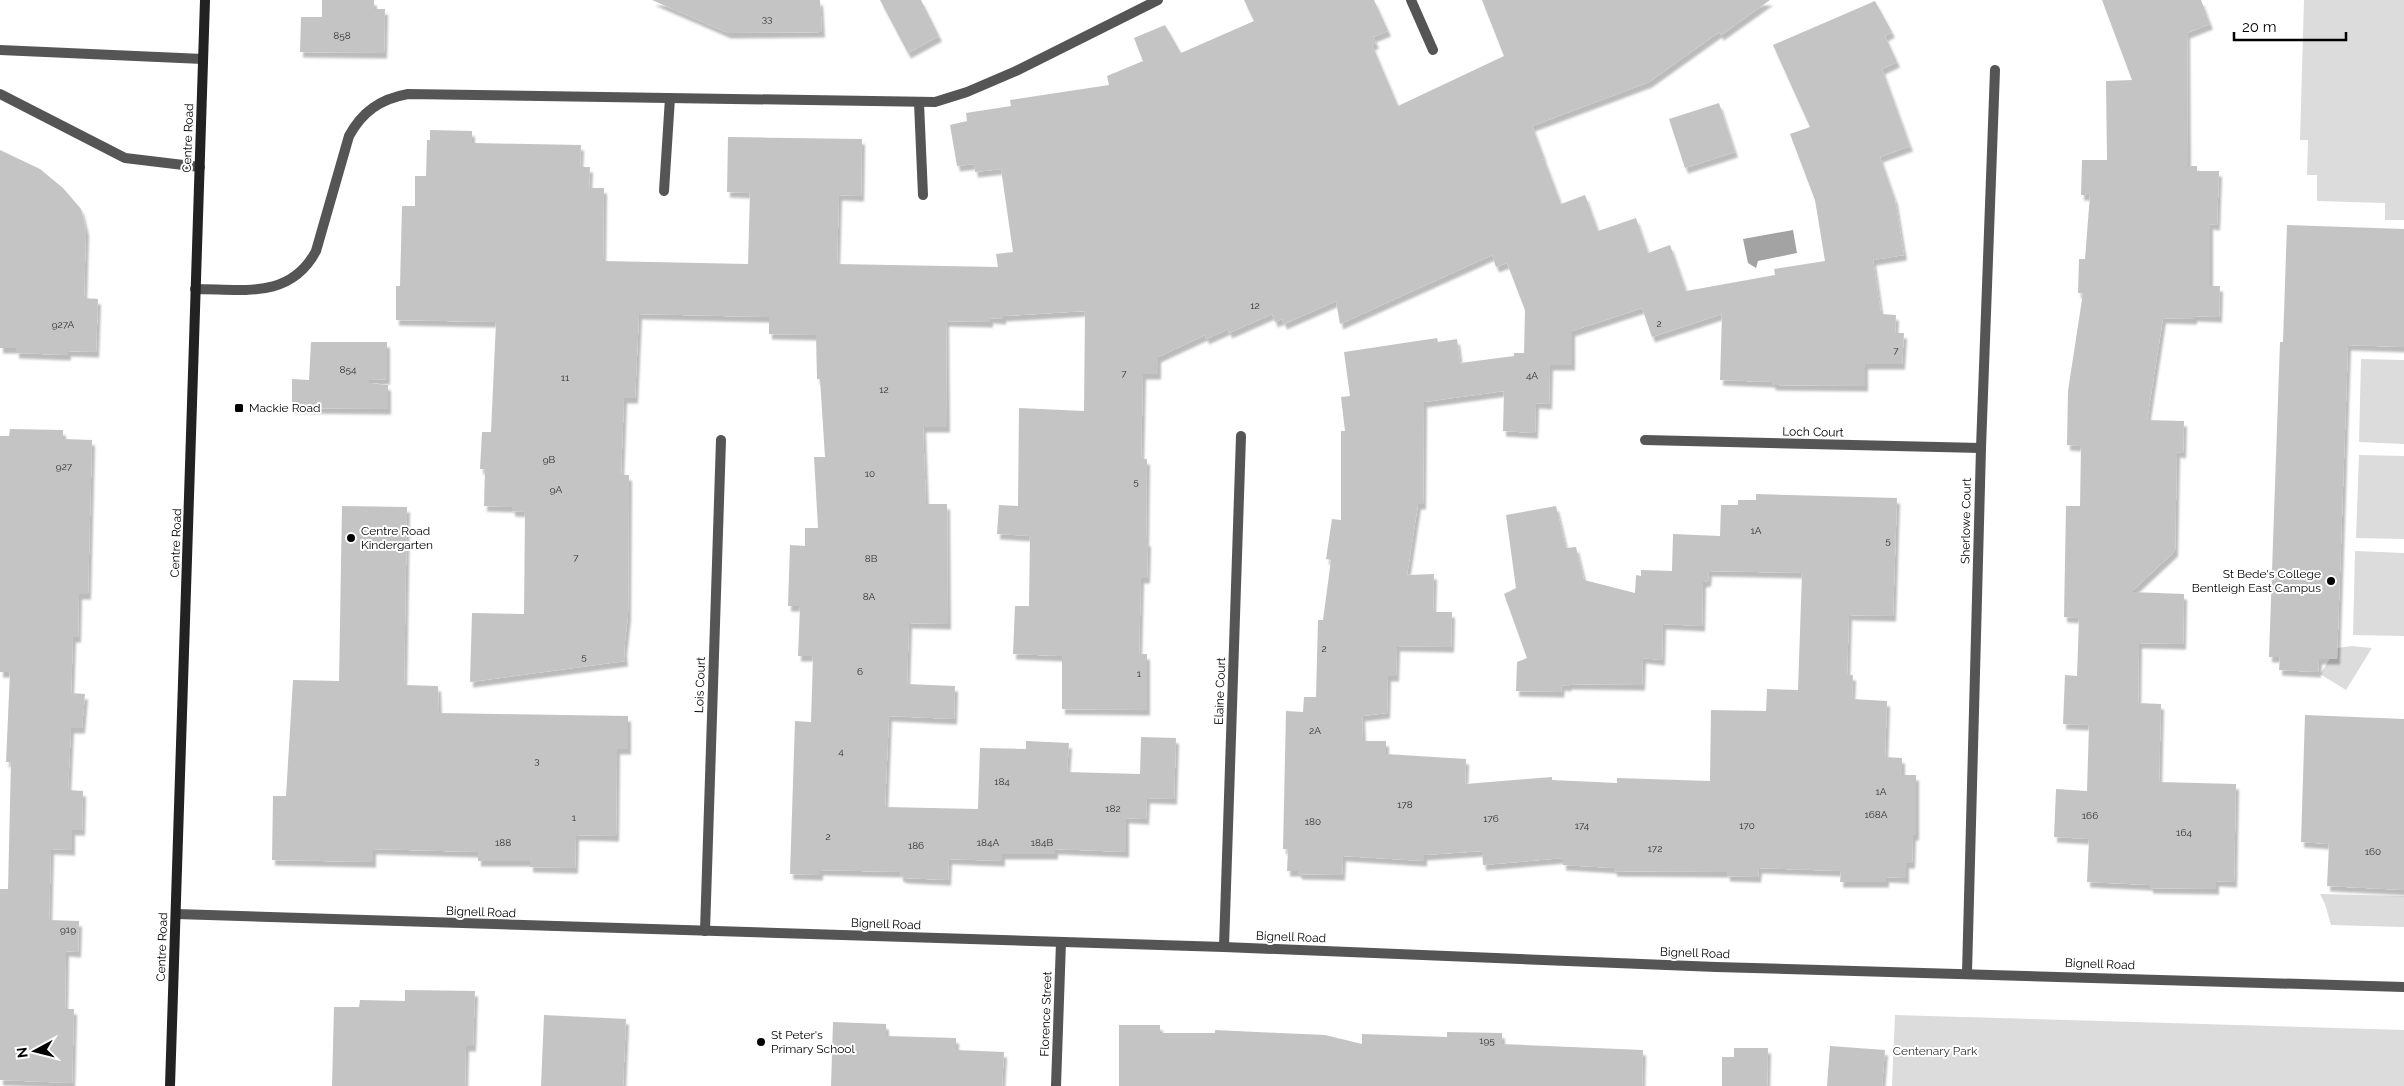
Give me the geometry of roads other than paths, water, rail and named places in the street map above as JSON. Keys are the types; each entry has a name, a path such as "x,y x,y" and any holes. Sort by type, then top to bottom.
{"main road":[{"name":"Centre Road","path":"170,1086 205,0"}],"street":[{"path":"195,289 263,290 288,281 308,264 316,251 349,136 363,116 378,103 392,97 408,94 935,102 967,92 1016,71 1158,0"},
{"path":"1411,0 1433,50"},
{"path":"0,50 203,59"},
{"name":"Sherlowe Court","path":"1967,973 1981,448 1995,70"},
{"path":"0,94 126,158 200,167"},
{"path":"664,191 670,98"},
{"path":"919,103 923,195"},
{"name":"Elaine Court","path":"1224,947 1241,436"},
{"name":"Lois Court","path":"705,931 720,440"},
{"name":"Loch Court","path":"1645,440 1981,448"},
{"name":"Bignell Road","path":"176,914 1224,947 1716,967 2404,987"},
{"name":"Florence Street","path":"1056,1086 1061,942"}],"place":[{"name":"Mackie Road","path":"239,408"},
{"name":"Centre Road Kindergarten","path":"351,538"},
{"name":"St Bede's College Bentleigh East Campus","path":"2331,581"},
{"name":"St Peter's Primary School","path":"761,1042"}],"park label":[{"name":"Centenary Park","path":"1935,1051"}]}
